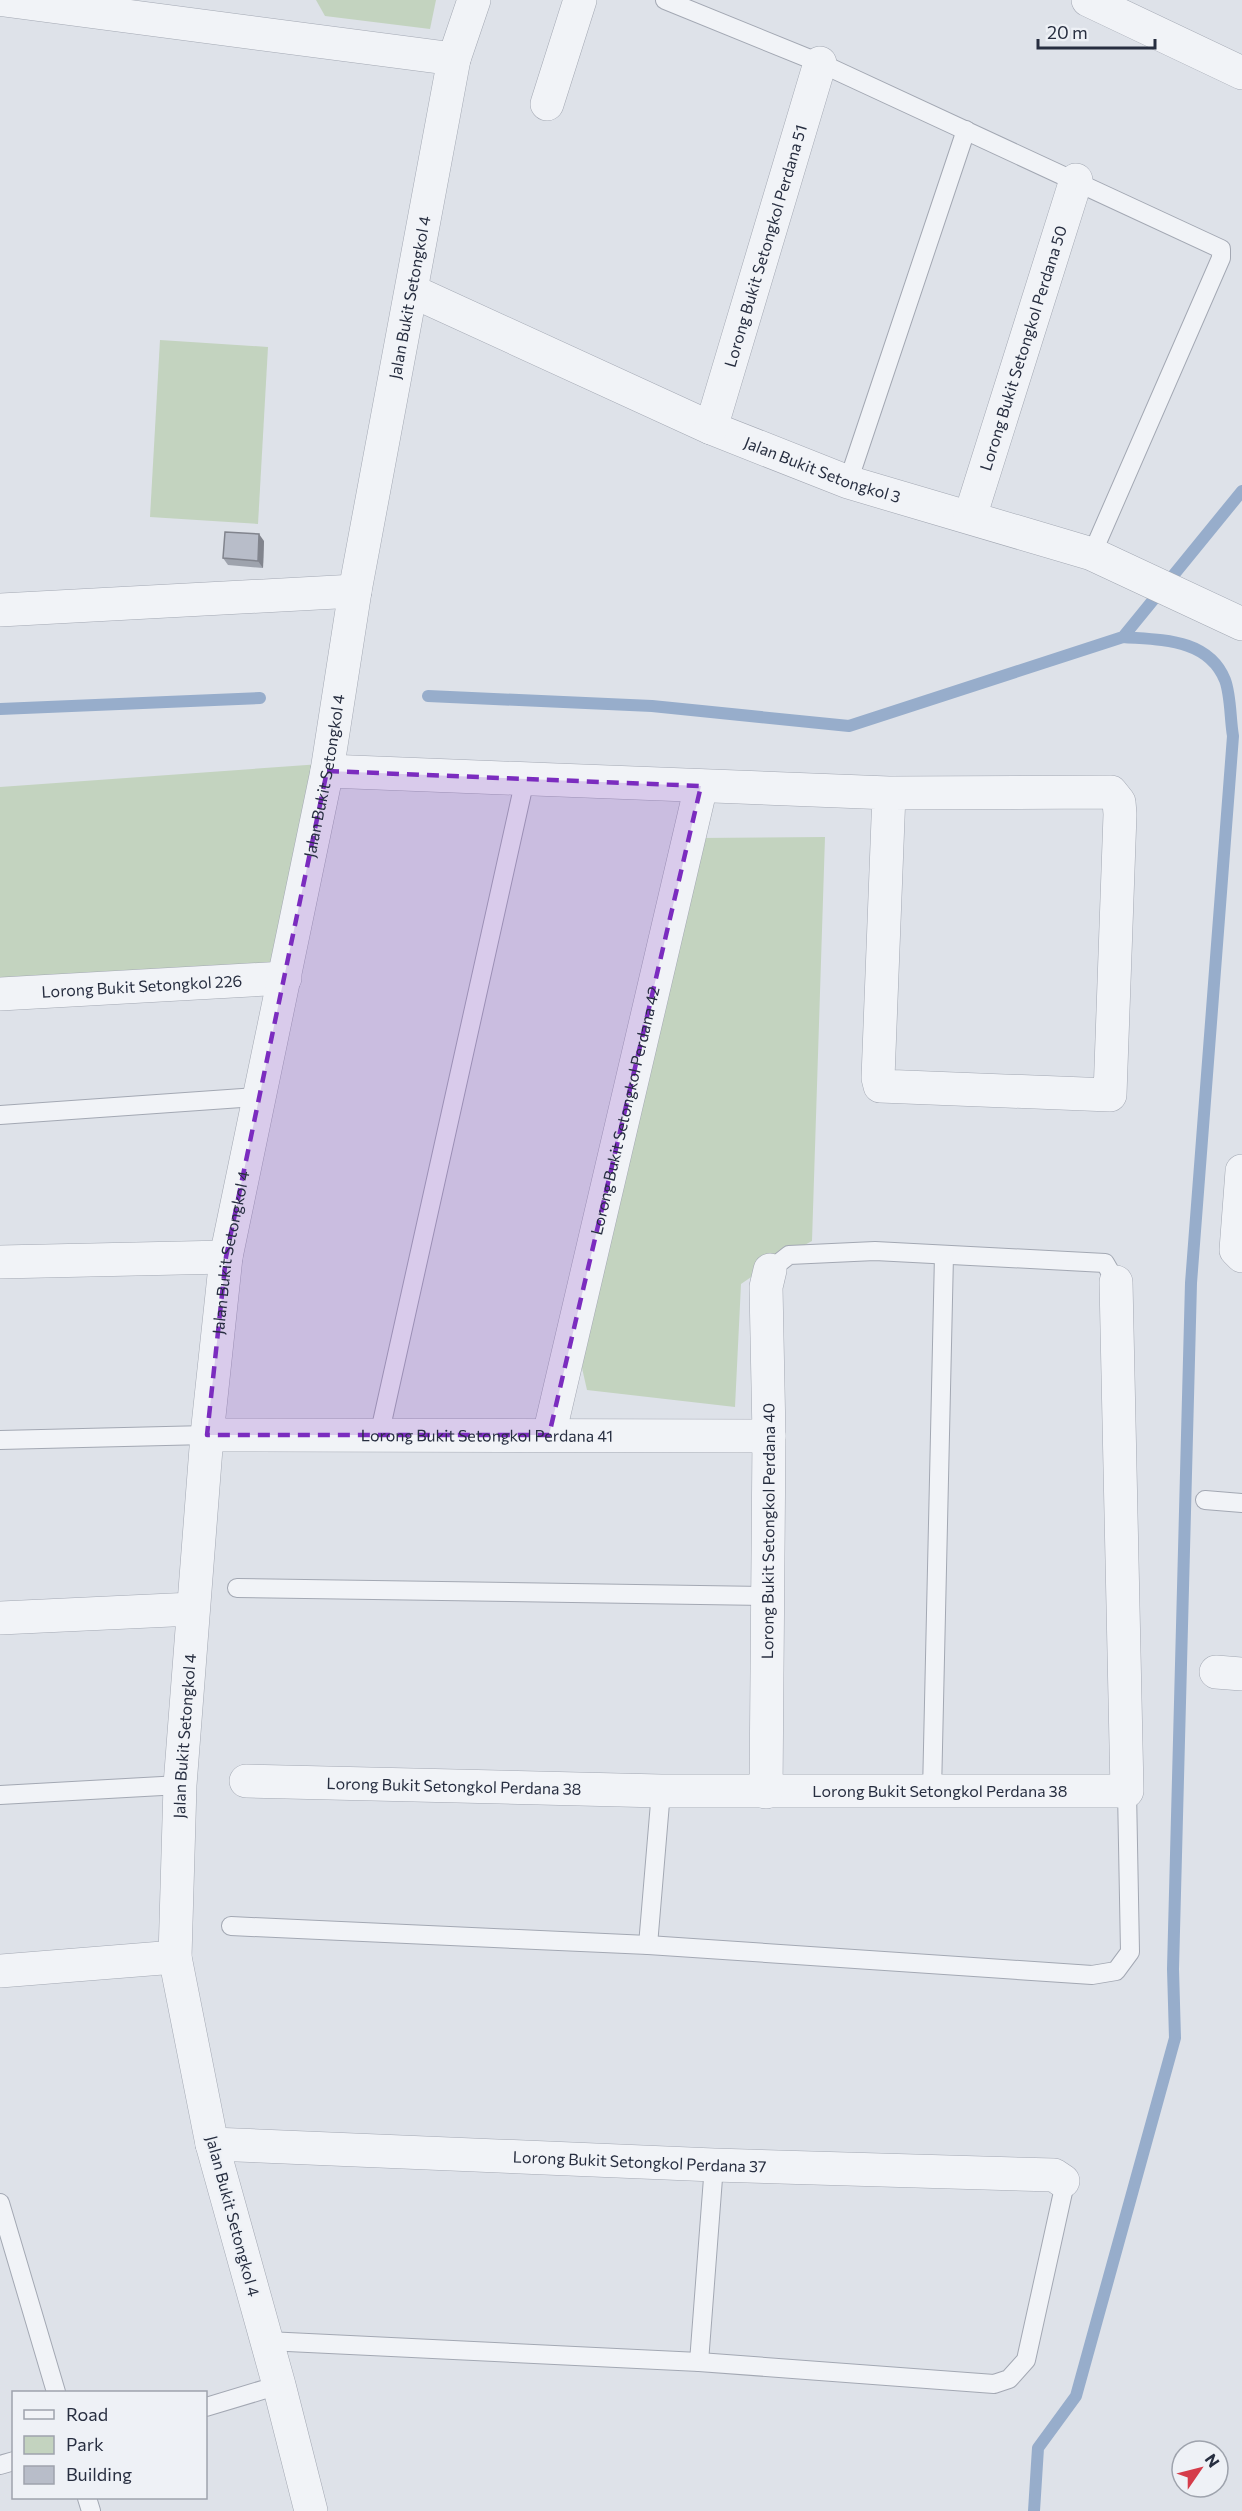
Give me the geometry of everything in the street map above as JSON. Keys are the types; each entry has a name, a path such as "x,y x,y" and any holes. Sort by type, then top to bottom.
{"street":[{"path":"4,0 454,59"},
{"name":"Jalan Bukit Setongkol 4","path":"311,2511 267,2340 212,2144 176,1957 180,1785 207,1435 226,1257 257,1097 285,978 327,771 355,591 454,59 474,0"},
{"path":"547,104 580,0"},
{"path":"1088,0 1242,73"},
{"name":"Lorong Bukit Setongkol Perdana 51","path":"711,428 820,63"},
{"name":"Lorong Bukit Setongkol Perdana 50","path":"970,517 1076,180"},
{"name":"Jalan Bukit Setongkol 3","path":"412,291 711,428 848,483 1092,554 1242,624"},
{"path":"0,610 355,591"},
{"path":"327,771 889,793 1111,792 1119,802 1110,1095 880,1086 878,1078 889,793"},
{"name":"Lorong Bukit Setongkol Perdana 42","path":"549,1435 701,786"},
{"name":"Lorong Bukit Setongkol 226","path":"0,994 285,978"},
{"path":"1239,1253 1242,1171"},
{"path":"0,1262 226,1257"},
{"name":"Lorong Bukit Setongkol Perdana 40","path":"766,1792 769,1436 766,1287 770,1270"},
{"path":"1116,1282 1127,1791"},
{"name":"Lorong Bukit Setongkol Perdana 41","path":"207,1435 769,1436"},
{"path":"0,1618 193,1609"},
{"name":"Lorong Bukit Setongkol Perdana 38","path":"246,1781 662,1791 1127,1791"},
{"path":"0,1971 176,1957"},
{"name":"Lorong Bukit Setongkol Perdana 37","path":"212,2144 714,2165 1054,2175 1063,2181"}],"lane":[{"path":"665,0 820,63 1221,249 1221,258 1092,554"},
{"path":"848,483 966,130"},
{"path":"379,1436 525,778"},
{"path":"0,1115 257,1097"},
{"path":"770,1270 789,1255 875,1251 1105,1263 1116,1282"},
{"path":"932,1792 944,1256"},
{"path":"0,1440 207,1435"},
{"path":"1205,1500 1242,1503"},
{"path":"237,1588 768,1596"},
{"path":"0,1795 180,1785"},
{"path":"648,1945 662,1791"},
{"path":"231,1926 648,1945 1092,1975 1116,1971 1130,1952 1127,1791"},
{"path":"699,2362 714,2165"},
{"path":"267,2340 699,2362 994,2384 1009,2379 1026,2360 1063,2192 1063,2181"},
{"path":"0,2203 56,2391"},
{"path":"207,2407 279,2385"}],"highlighted area":[{"path":"327,771 701,786 549,1435 207,1435 226,1257"}],"green space":[{"path":"316,0 436,0 430,29 325,16"},
{"path":"160,340 268,347 258,524 150,517"},
{"path":"335,763 293,971 0,986 0,787"},
{"path":"825,837 812,1241 773,1262 741,1284 735,1407 587,1390 582,1368 591,1312 699,838"}],"building":[{"path":"225,532 259,534 258,561 223,558"}],"waterway":[{"path":"428,696 652,706 849,726 1123,637 1242,491"},
{"path":"1034,2511 1038,2448 1076,2396 1175,2038 1173,1969 1191,1283 1233,736 1225,680 1217,666 1207,656 1182,644 1123,637"},
{"path":"0,709 260,698"}]}
